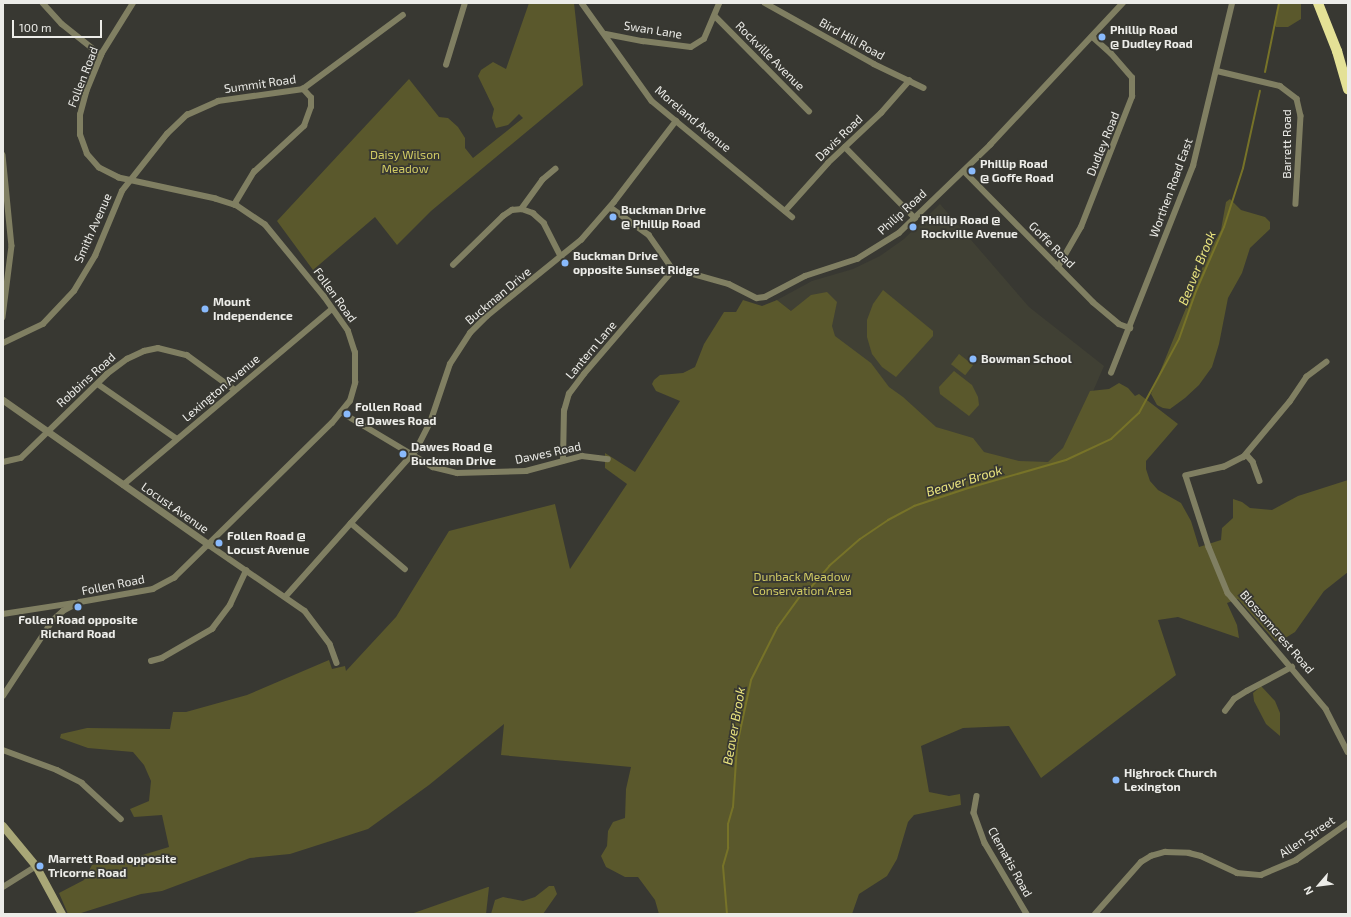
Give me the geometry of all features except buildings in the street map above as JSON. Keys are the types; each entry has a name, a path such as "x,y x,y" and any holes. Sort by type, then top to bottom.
{"highway":[{"path":"1318,3 1337,51 1348,89"}],"main road":[{"path":"3,826 36,866 62,914"}],"street":[{"path":"43,3 62,24 101,55"},
{"name":"Follen Road","path":"3,696 53,620 63,610 80,602 153,588 174,578 209,545 341,412 350,401 356,383 355,353 348,331 332,308 265,225 234,205 216,199 130,181 99,168 87,154 80,135 80,115 101,55 133,3"},
{"path":"446,66 465,3"},
{"name":"Swan Lane","path":"606,34 643,41 691,47 704,39 715,16 719,3"},
{"name":"Bird Hill Road","path":"765,3 924,88"},
{"name":"Philip Road","path":"674,269 729,284 757,298 765,296 805,276 857,259 877,249 915,218 964,171 1123,3"},
{"name":"Worthen Road East","path":"1111,373 1193,166 1232,3"},
{"name":"Moreland Avenue","path":"586,4 645,92 676,121 792,217"},
{"name":"Summit Road","path":"130,181 167,134 187,115 200,108 240,96 303,89 403,15"},
{"name":"Rockville Avenue","path":"715,16 809,111"},
{"name":"Dudley Road","path":"1058,267 1081,227 1132,97 1132,78 1111,54 1092,37"},
{"name":"Barrett Road","path":"1217,70 1280,86 1297,99 1301,116 1296,204"},
{"name":"Davis Road","path":"785,211 845,147 881,113 909,81"},
{"path":"234,205 254,172 304,126 311,107 311,98 303,89"},
{"name":"Buckman Drive","path":"286,596 412,454 430,423 450,364 470,333 487,316 562,258 581,240 610,207 676,121"},
{"path":"845,147 915,218"},
{"path":"3,155 12,246 3,317"},
{"path":"522,208 544,180 556,169"},
{"name":"Goffe Road","path":"964,171 1108,316 1130,328"},
{"name":"Smith Avenue","path":"3,343 43,324 75,291 95,256 122,191 130,181"},
{"path":"3,207 8,203"},
{"path":"610,207 649,235 664,259 674,269"},
{"path":"453,265 503,216 512,210 522,208 533,213 544,224 562,258"},
{"name":"Lantern Lane","path":"563,461 564,411 569,394 584,374 674,269"},
{"name":"Lexington Avenue","path":"123,484 332,308"},
{"name":"Robbins Road","path":"3,462 21,458 47,430 127,359 158,348 187,355 235,390"},
{"path":"1260,481 1253,462 1247,455 1279,416 1307,377 1327,362"},
{"path":"98,384 177,439"},
{"name":"Locust Avenue","path":"3,400 209,545 286,596 305,611 320,629 330,644 337,663"},
{"name":"Dawes Road","path":"341,412 433,467 457,473 526,471 582,456 608,459"},
{"name":"Blossomcrest Road","path":"1247,455 1230,465 1186,476 1209,547 1228,593 1326,709 1348,752"},
{"path":"351,524 405,569"},
{"path":"150,661 162,658 212,629 230,605 246,570"},
{"path":"3,614 80,602"},
{"path":"1225,711 1234,699 1247,690 1292,668"},
{"path":"3,750 57,770 82,783 121,819"},
{"name":"Clematis Road","path":"977,796 974,813 982,836 994,861 1027,914"},
{"name":"Allen Street","path":"1095,914 1141,862 1151,856 1165,852 1189,853 1201,856 1237,873 1261,875 1296,860 1348,823"},
{"path":"3,887 36,866"}],"shaded area":[{"name":"Bowman School","path":"940,204 1029,307 1104,366 1074,435 1030,514 842,351 777,300 812,281 853,269 880,256 904,239"}],"green space":[{"name":"Daisy Wilson Meadow","path":"529,3 574,3 583,85 431,211 397,245 375,217 313,270 277,221 409,79 439,117 448,118 458,127 465,138 465,148 473,158 523,118 519,114 508,125 496,128 492,118 494,109 478,76 481,70 493,62 506,69"},
{"path":"1279,3 1301,3 1301,19 1288,27 1276,27 1274,24"},
{"path":"1230,199 1241,210 1265,217 1270,222 1270,229 1250,248 1242,273 1228,298 1219,344 1212,367 1199,385 1185,398 1170,409 1163,408 1157,405 1151,394 1208,254 1221,230 1226,202"},
{"path":"883,290 933,331 933,336 896,377 882,367 872,354 867,337 867,320 873,304"},
{"name":"Dunback Meadow Conservation Area","path":"827,292 837,302 832,326 835,336 871,363 889,387 903,397 936,427 973,438 984,452 1019,461 1048,462 1063,448 1090,391 1109,389 1119,383 1128,388 1135,396 1139,394 1178,424 1146,461 1146,469 1150,481 1158,490 1181,503 1191,521 1199,547 1221,540 1222,528 1233,518 1233,499 1242,502 1250,508 1272,510 1298,496 1348,480 1348,572 1324,591 1295,632 1282,640 1275,641 1238,599 1227,603 1237,625 1239,638 1178,617 1158,620 1176,675 1041,778 1009,726 963,728 921,746 929,792 949,796 960,794 961,805 914,815 908,822 897,859 887,876 859,894 852,914 659,914 655,900 638,877 625,877 606,867 601,856 607,846 608,831 613,822 625,818 626,789 631,767 501,755 504,724 429,785 368,829 290,854 250,858 162,891 141,894 78,914 68,914 59,893 84,880 92,865 104,860 126,860 169,847 162,815 134,817 130,809 149,801 151,781 144,765 133,752 88,748 60,738 61,734 87,728 170,729 173,712 186,712 247,695 329,660 332,669 345,666 346,671 396,617 449,531 555,504 570,569 627,484 605,468 605,453 635,472 680,401 656,391 652,384 654,380 660,375 683,373 695,367 704,344 724,312 736,312 743,300 762,306 777,300 791,311 811,295"},
{"path":"959,354 973,365 965,375 951,364"},
{"path":"954,371 972,385 978,397 979,405 969,416 940,394 939,387"},
{"path":"1261,686 1275,701 1280,713 1280,736 1266,724 1254,701 1253,693"},
{"path":"549,886 554,886 557,894 543,914 491,914 495,900 503,897 523,901 535,897"},
{"path":"488,887 486,914 411,914"}],"waterway":[{"name":"Beaver Brook","path":"1265,72 1279,3"},
{"name":"Beaver Brook","path":"727,914 723,866 728,848 728,824 733,807 737,745 751,680 777,628 800,596 805,594 829,566 860,539 888,520 914,506 965,489 1066,460 1111,439 1139,413 1179,339 1196,291 1224,227 1243,168 1260,91"}],"place":[{"name":"Phillip Road @ Dudley Road","path":"1102,37"},
{"name":"Phillip Road @ Goffe Road","path":"972,171"},
{"name":"Buckman Drive @ Phillip Road","path":"613,217"},
{"name":"Phillip Road @ Rockville Avenue","path":"913,227"},
{"name":"Buckman Drive opposite Sunset Ridge","path":"565,263"},
{"name":"Mount Independence","path":"205,309"},
{"name":"Bowman School","path":"973,359"},
{"name":"Follen Road @ Dawes Road","path":"347,414"},
{"name":"Dawes Road @ Buckman Drive","path":"403,454"},
{"name":"Follen Road @ Locust Avenue","path":"219,543"},
{"name":"Follen Road opposite Richard Road","path":"78,607"},
{"name":"Highrock Church Lexington","path":"1116,780"},
{"name":"Marrett Road opposite Tricorne Road","path":"40,866"}]}
